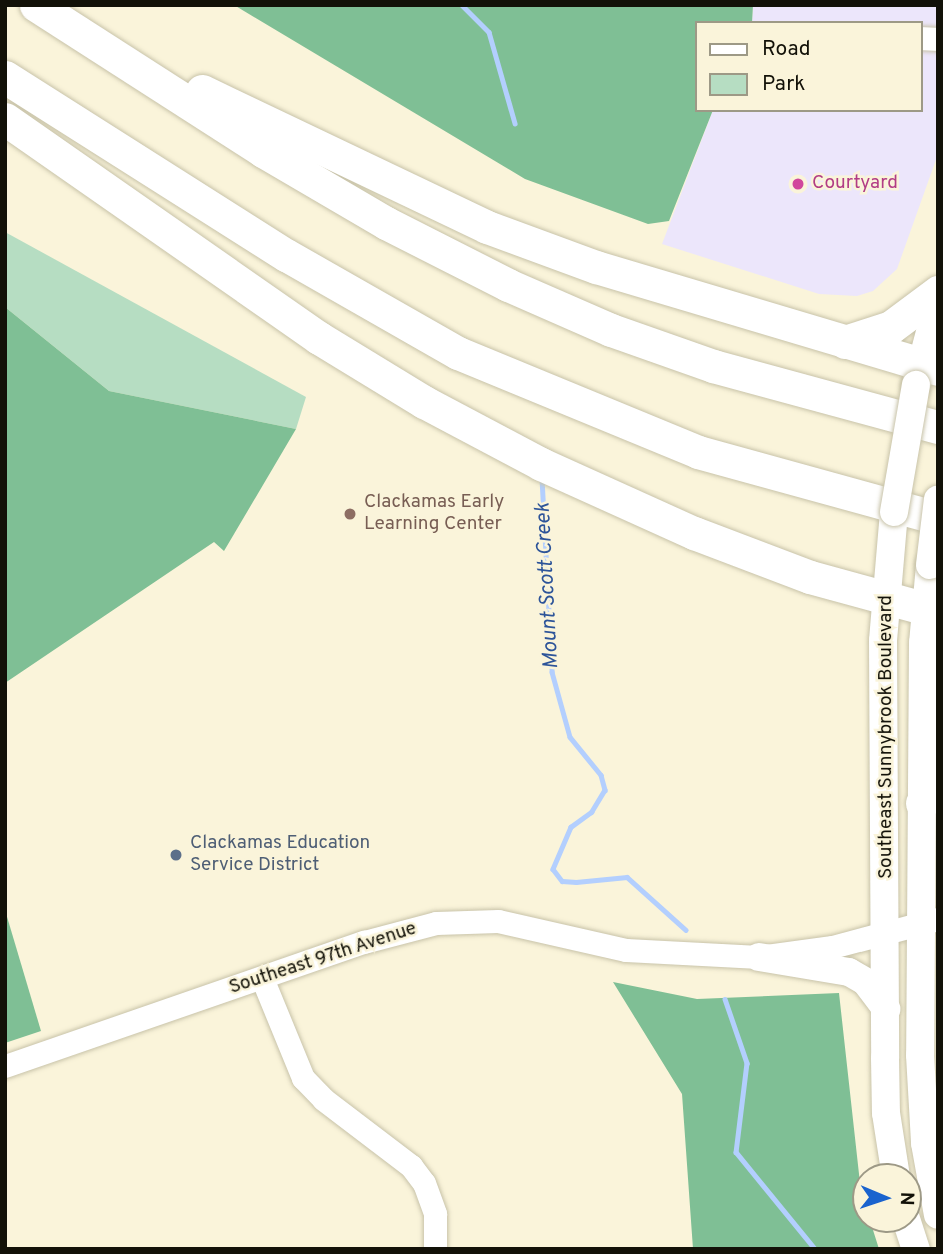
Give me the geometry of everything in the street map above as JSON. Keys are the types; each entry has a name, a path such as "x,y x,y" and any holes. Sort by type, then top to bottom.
{"highway":[{"path":"36,5 262,151 386,223 508,285 611,330 713,366 938,427"},
{"path":"63,23 463,217 596,267 845,342 925,373"},
{"path":"5,77 286,255 458,353 698,452 938,517"},
{"path":"5,119 217,269 424,402 541,464 694,533 886,599 932,610"},
{"path":"845,342 891,327 938,292"}],"main road":[{"name":"Southeast Sunnybrook Boulevard","path":"894,1163 886,1113 888,560 938,302"},
{"name":"Southeast Sunnybrook Boulevard","path":"938,499 930,565 932,610 927,799 930,922 922,1106 938,1214"},
{"path":"927,799 938,854"},
{"path":"759,957 849,972 866,982 886,1009"}],"street":[{"name":"Southeast 97th Avenue","path":"5,1066 394,933 466,920 534,925 616,948 673,955 724,957 759,957 832,947 930,922"},
{"path":"262,978 303,1078 323,1099 411,1167 424,1183 435,1214 435,1249"}],"shaded area":[{"path":"753,5 938,5 938,154 897,269 873,291 857,296 819,294 662,244 712,112 922,112 922,21 752,21"}],"green space":[{"path":"234,5 753,5 752,21 694,21 694,112 712,112 669,221 648,224 525,179"},
{"path":"5,232 306,397 296,429 109,391 5,307"},
{"path":"5,307 109,391 296,429 224,551 214,542 5,683"},
{"path":"5,910 41,1031 5,1043"},
{"path":"613,982 697,999 839,993 858,1163 852,1163 852,1233 874,1233 879,1249 693,1249 682,1094"}],"waterway":[{"name":"Mount Scott Creek","path":"462,5 489,32 515,123"},
{"name":"Mount Scott Creek","path":"542,478 552,672 570,737 601,775 605,790 592,812 571,827 553,869 562,881 627,877 686,930"},
{"name":"Mount Scott Creek","path":"725,999 747,1063 736,1152 815,1249"}],"place":[{"name":"Courtyard","path":"798,184"},
{"name":"Clackamas Early Learning Center","path":"350,514"},
{"name":"Clackamas Education Service District","path":"176,855"}]}
